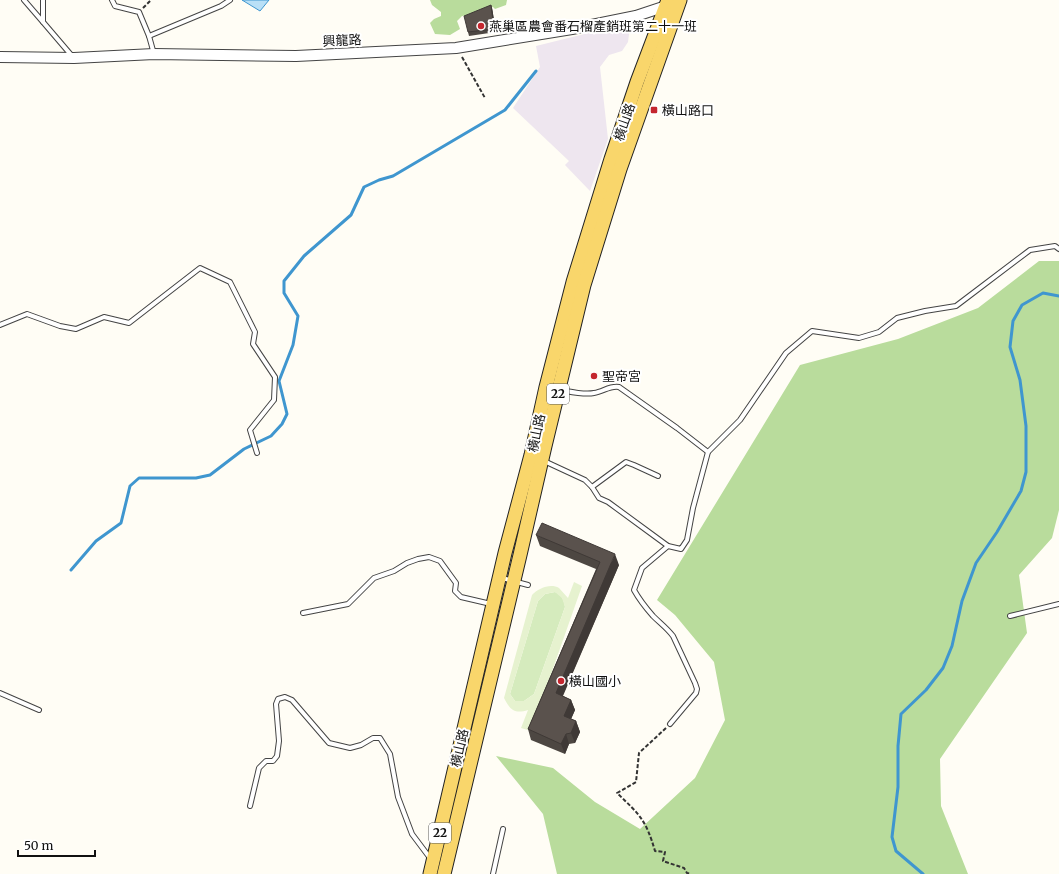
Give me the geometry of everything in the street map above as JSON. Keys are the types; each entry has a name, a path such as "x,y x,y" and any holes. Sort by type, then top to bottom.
{"main road":[{"name":"橫山路","path":"553,388 620,169 680,0"},
{"name":"橫山路","path":"444,874 514,581 537,457 553,388 573,282 608,167 666,4"},
{"name":"橫山路","path":"431,868 499,577 537,457"}],"street":[{"name":"興龍路","path":"0,57 74,58 154,54 296,56 456,48 572,30 636,16 680,0"}],"lane":[{"path":"24,0 74,58"},
{"path":"43,0 44,22"},
{"path":"112,0 116,6 139,12 149,36 154,54"},
{"path":"149,36 221,6 230,0"},
{"path":"537,457 585,480 599,498 608,502 668,546 681,549 687,540 693,508 708,452 740,420 786,353 812,331 859,338 879,332 897,318 925,311 956,306 1030,250 1055,246 1059,249"},
{"path":"0,325 27,314 60,326 76,329 104,317 129,323 200,268 230,282 254,332 254,344 275,377 274,400 250,430 257,453"},
{"path":"553,388 594,393 614,386 619,386 678,428 708,452"},
{"path":"592,488 626,462 658,476"},
{"path":"668,546 642,568 634,590 640,601 673,636 695,683 696,694 670,724"},
{"path":"303,612 348,604 374,578 394,571 407,563 429,557 440,561 456,583 455,590 461,597 493,604"},
{"path":"499,577 528,585"},
{"path":"1010,616 1059,604"},
{"path":"0,693 39,710"},
{"path":"250,806 259,768 266,761 273,761 277,756 279,741 276,704 278,699 285,697 292,700 329,743 350,748 361,745 373,738 380,738 390,754 398,797 412,834 431,868"},
{"path":"493,874 504,829"}],"path":[{"path":"139,12 151,0"},
{"path":"456,48 485,98"},
{"path":"670,724 639,753 636,782 617,793 640,814 650,831 655,851 665,852 664,862 684,868 687,873 691,874"}],"shaded area":[{"path":"629,23 630,27 628,42 622,51 609,55 600,67 608,139 590,191 565,165 569,161 513,108 540,67 536,46"}],"green space":[{"path":"430,0 507,0 506,5 495,9 493,7 473,15 462,16 457,21 460,29 450,35 435,34 430,23 434,19 441,16 441,12 432,5"},
{"path":"1039,261 1059,261 1059,510 1052,538 1019,575 1027,633 940,759 941,806 968,874 557,874 543,814 496,756 553,768 595,802 640,829 695,778 725,720 714,662 675,615 657,600 800,365 898,339 978,308"},
{"path":"574,582 582,586 531,731 521,728 528,710 520,712 513,710 508,706 504,698 532,595 541,588 552,586 559,588 568,598","holes":["555,592 562,598 565,607 534,694 524,701 515,701 510,694 538,601 545,594"]},
{"path":"555,592 562,598 565,607 534,694 524,701 515,701 510,694 538,601 545,594"}],"water":[{"path":"242,0 269,0 260,11"}],"building":[{"name":"燕巢區農會番石榴產銷班第二十一班","path":"491,5 494,29 468,32 464,16"},
{"path":"542,523 615,554 556,693 571,700 564,716 576,721 571,733 566,734 561,744 528,729 600,562 536,535"}],"waterway":[{"path":"71,570 96,541 121,523 130,486 139,478 196,478 210,475 244,449 271,436 282,424 287,414 279,381 293,345 298,316 284,293 284,281 304,256 351,215 364,187 379,180 393,176 505,110 536,71"},
{"path":"923,874 896,851 892,837 898,787 898,746 901,714 926,690 943,668 952,646 962,601 976,563 997,532 1021,491 1026,472 1026,426 1020,380 1010,347 1013,321 1022,305 1043,293 1059,296"}],"place":[{"name":"燕巢區農會番石榴產銷班第二十一班","path":"481,26"},
{"name":"橫山路口","path":"654,110"},
{"name":"聖帝宮","path":"594,376"},
{"name":"橫山國小","path":"561,681"}]}
